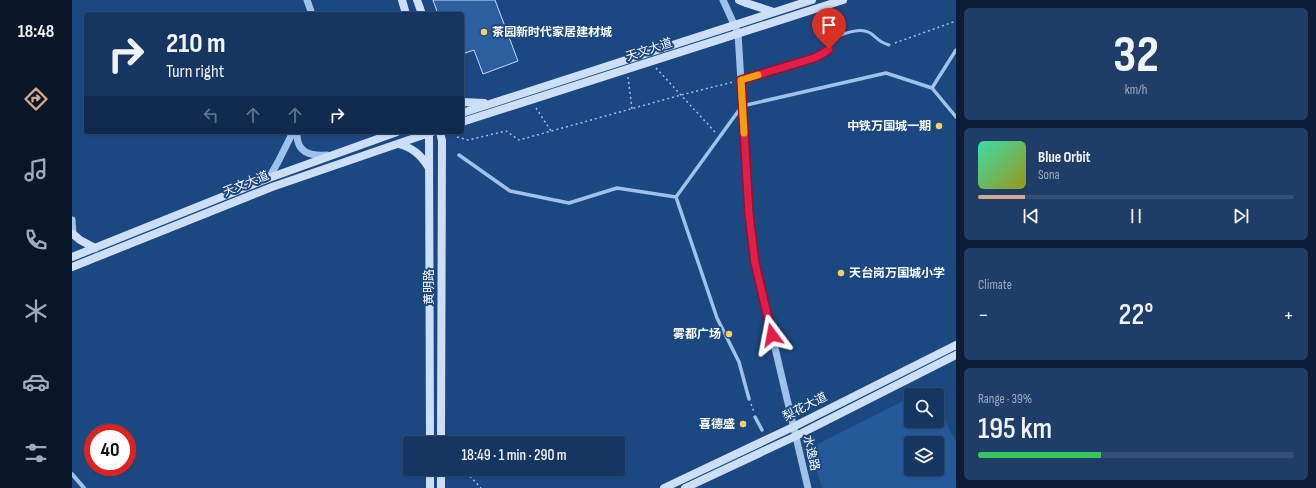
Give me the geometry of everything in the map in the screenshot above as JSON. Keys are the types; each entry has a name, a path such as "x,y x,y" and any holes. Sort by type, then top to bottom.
{"main road":[{"path":"739,0 746,4 774,12"},
{"name":"天文大道","path":"464,121 736,29 774,12 812,0"},
{"name":"天文大道","path":"464,112 736,29 843,0"},
{"path":"418,1 421,12"},
{"path":"464,102 489,104"},
{"name":"天文大道","path":"72,257 269,178 391,134"},
{"name":"天文大道","path":"72,267 272,187 425,134"},
{"name":"黄明路","path":"430,134 430,436"},
{"name":"黄明路","path":"440,134 442,140 441,436"},
{"path":"398,144 406,146 416,152 422,157 430,168"},
{"path":"72,236 95,248"},
{"name":"梨花大道","path":"664,488 793,427 956,345"},
{"name":"梨花大道","path":"685,488 796,436 956,356"},
{"path":"430,476 430,488"},
{"path":"441,476 441,488"}],"street":[{"path":"307,0 311,12"},
{"name":"水逸路","path":"723,0 736,29 741,80 749,214 755,263 808,488"},
{"path":"932,88 956,50"},
{"path":"676,197 742,106 886,73 932,88 956,117"},
{"path":"269,178 292,134"},
{"path":"297,134 298,143 307,153 315,156 332,155"},
{"path":"458,155 510,191 569,203 617,188 676,197"},
{"path":"676,197 717,318 739,362 749,399"},
{"path":"72,220 72,236"},
{"path":"756,417 762,430"},
{"path":"72,474 84,488"}],"lane":[{"path":"741,80 814,58 829,49 834,37 853,31 864,30 873,35 879,42 889,45"}],"path":[{"path":"889,45 956,21"},
{"path":"656,68 720,137"},
{"path":"628,77 632,109"},
{"path":"457,136 468,140 506,131 519,140 741,80"},
{"path":"536,108 551,131"},
{"path":"749,399 756,417"},
{"path":"470,476 481,488"}],"shaded area":[{"path":"904,401 904,428 944,428 944,419 956,442 956,488 822,488 810,448"}],"building":[{"name":"茶园新时代家居建材城","path":"433,0 495,0 518,61 483,74 474,50 464,53 464,12 437,12"}],"slow traffic":[{"path":"744,133 741,80 758,75"}],"place":[{"name":"茶园新时代家居建材城","path":"484,32"},
{"name":"中铁万国城一期","path":"939,126"},
{"name":"天台岗万国城小学","path":"841,273"},
{"name":"雾都广场","path":"729,334"},
{"name":"喜德盛","path":"743,424"}],"route":[{"path":"772,335 755,263 749,214 741,80 814,58 829,49"}]}
